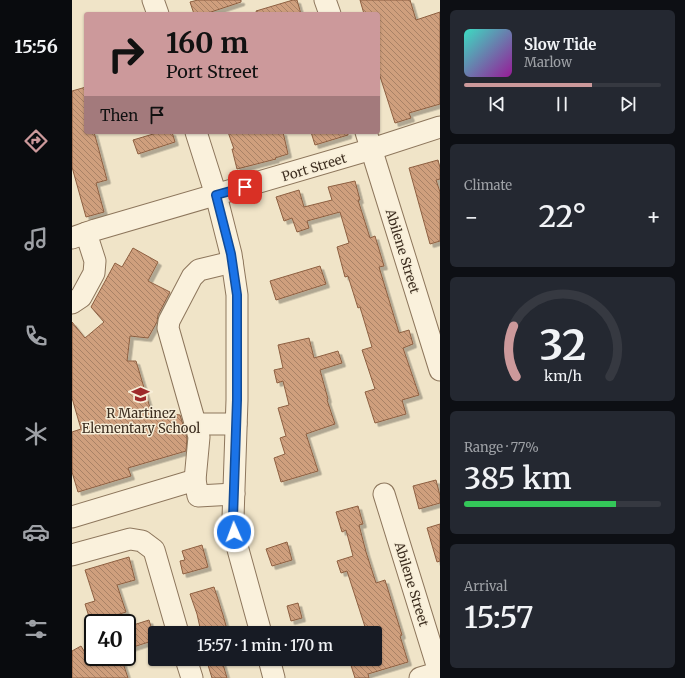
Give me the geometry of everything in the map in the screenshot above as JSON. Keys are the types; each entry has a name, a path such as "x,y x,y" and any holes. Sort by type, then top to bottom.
{"street":[{"path":"154,0 157,12"},
{"path":"326,0 329,12"},
{"name":"Port Street","path":"79,236 216,195 369,141 440,127"},
{"path":"197,134 216,195 231,254 237,295 236,424 233,518 234,535 260,626"},
{"name":"Abilene Street","path":"369,141 440,370"},
{"path":"72,303 81,297 94,273 95,261 79,236"},
{"path":"232,262 199,270 192,277 169,321 168,328 199,437 195,480 198,496 234,494"},
{"path":"195,424 236,424"},
{"path":"72,517 195,480"},
{"name":"Abilene Street","path":"384,494 435,674"},
{"path":"72,555 130,539 142,541 154,550 176,626"},
{"path":"188,666 192,678"},
{"path":"271,666 274,678"}],"building":[{"path":"198,0 241,0 241,2 211,12 193,12 190,2"},
{"path":"297,0 300,12 256,12"},
{"path":"360,0 410,0 416,20 440,12 440,104 409,113 411,118 395,123 380,76 380,12 363,12"},
{"path":"84,88 84,134 95,134 107,180 96,183 104,212 86,217 72,167 72,91"},
{"path":"153,134 173,134 175,142 138,154 133,140"},
{"path":"229,134 283,134 288,154 275,158 276,159 237,169 232,149 234,149"},
{"path":"312,134 348,134 348,135 315,145"},
{"path":"438,160 440,179 436,180 440,192 440,241 430,244 409,168"},
{"path":"355,181 360,200 358,200 370,238 375,236 384,266 379,267 399,333 409,330 413,344 403,348 419,395 402,400 406,414 375,423 365,392 375,389 362,350 372,347 360,307 358,308 348,276 345,277 337,247 349,243 340,212 307,221 309,228 297,232 292,218 284,221 276,197 299,190 304,207 332,200 328,187"},
{"path":"133,248 158,262 148,281 170,292 158,315 157,322 148,338 130,336 127,361 136,361 151,411 180,415 187,438 186,451 128,468 131,476 78,492 72,472 72,432 81,429 72,398 72,322 85,338 104,322 91,307 115,263 122,267"},
{"path":"320,266 326,284 276,300 270,281"},
{"path":"309,338 314,358 338,351 342,363 320,370 328,399 327,400 335,424 306,434 318,471 281,482 274,458 285,454 280,438 286,436 278,408 289,405 283,381 277,383 274,370 283,368 278,345"},
{"path":"436,480 440,503 419,509 413,486"},
{"path":"358,506 363,524 359,525 366,552 376,583 385,580 402,635 400,636 408,662 368,674 369,678 355,678 351,666 382,666 382,626 365,626 347,571 341,573 337,561 353,556 346,530 342,532 336,512"},
{"path":"440,524 440,561 437,562 427,528"},
{"path":"287,542 292,560 272,566 266,549"},
{"path":"202,545 208,567 183,574 180,561 185,560 182,551"},
{"path":"129,557 135,580 117,585 126,612 120,614 88,614 85,604 95,601 85,570"},
{"path":"214,587 226,626 200,626 190,594"},
{"path":"298,603 302,618 291,621 287,606"},
{"path":"149,620 151,626 148,626 148,642 136,646 136,624"},
{"path":"81,646 84,651 84,666 124,666 128,678 72,678 72,651"},
{"path":"208,666 223,666 227,678 212,678"}],"place":[{"name":"R Martinez Elementary School","path":"141,394"}],"route":[{"path":"234,532 233,518 237,400 237,295 231,254 216,195 245,187"}]}
